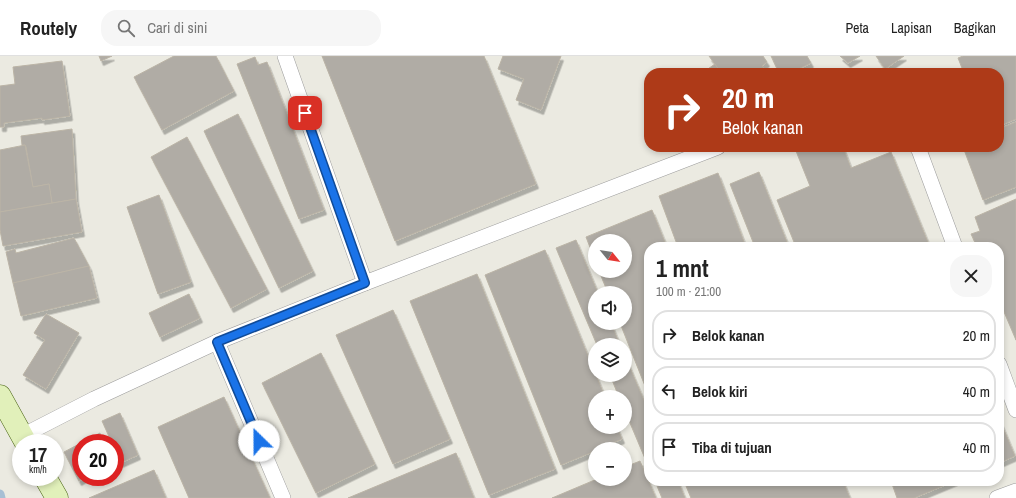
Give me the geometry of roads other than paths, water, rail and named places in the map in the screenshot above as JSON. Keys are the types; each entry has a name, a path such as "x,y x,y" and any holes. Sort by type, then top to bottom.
{"main road":[{"path":"0,396 21,434"},
{"path":"50,486 57,498"}],"lane":[{"path":"285,56 365,283"},
{"path":"34,434 94,399 217,342 365,283 705,152"},
{"path":"920,152 953,242"},
{"path":"217,342 283,498"},
{"path":"1004,378 1016,410"},
{"path":"996,498 1016,491"}],"waterway":[{"path":"0,494 1,498"}]}
